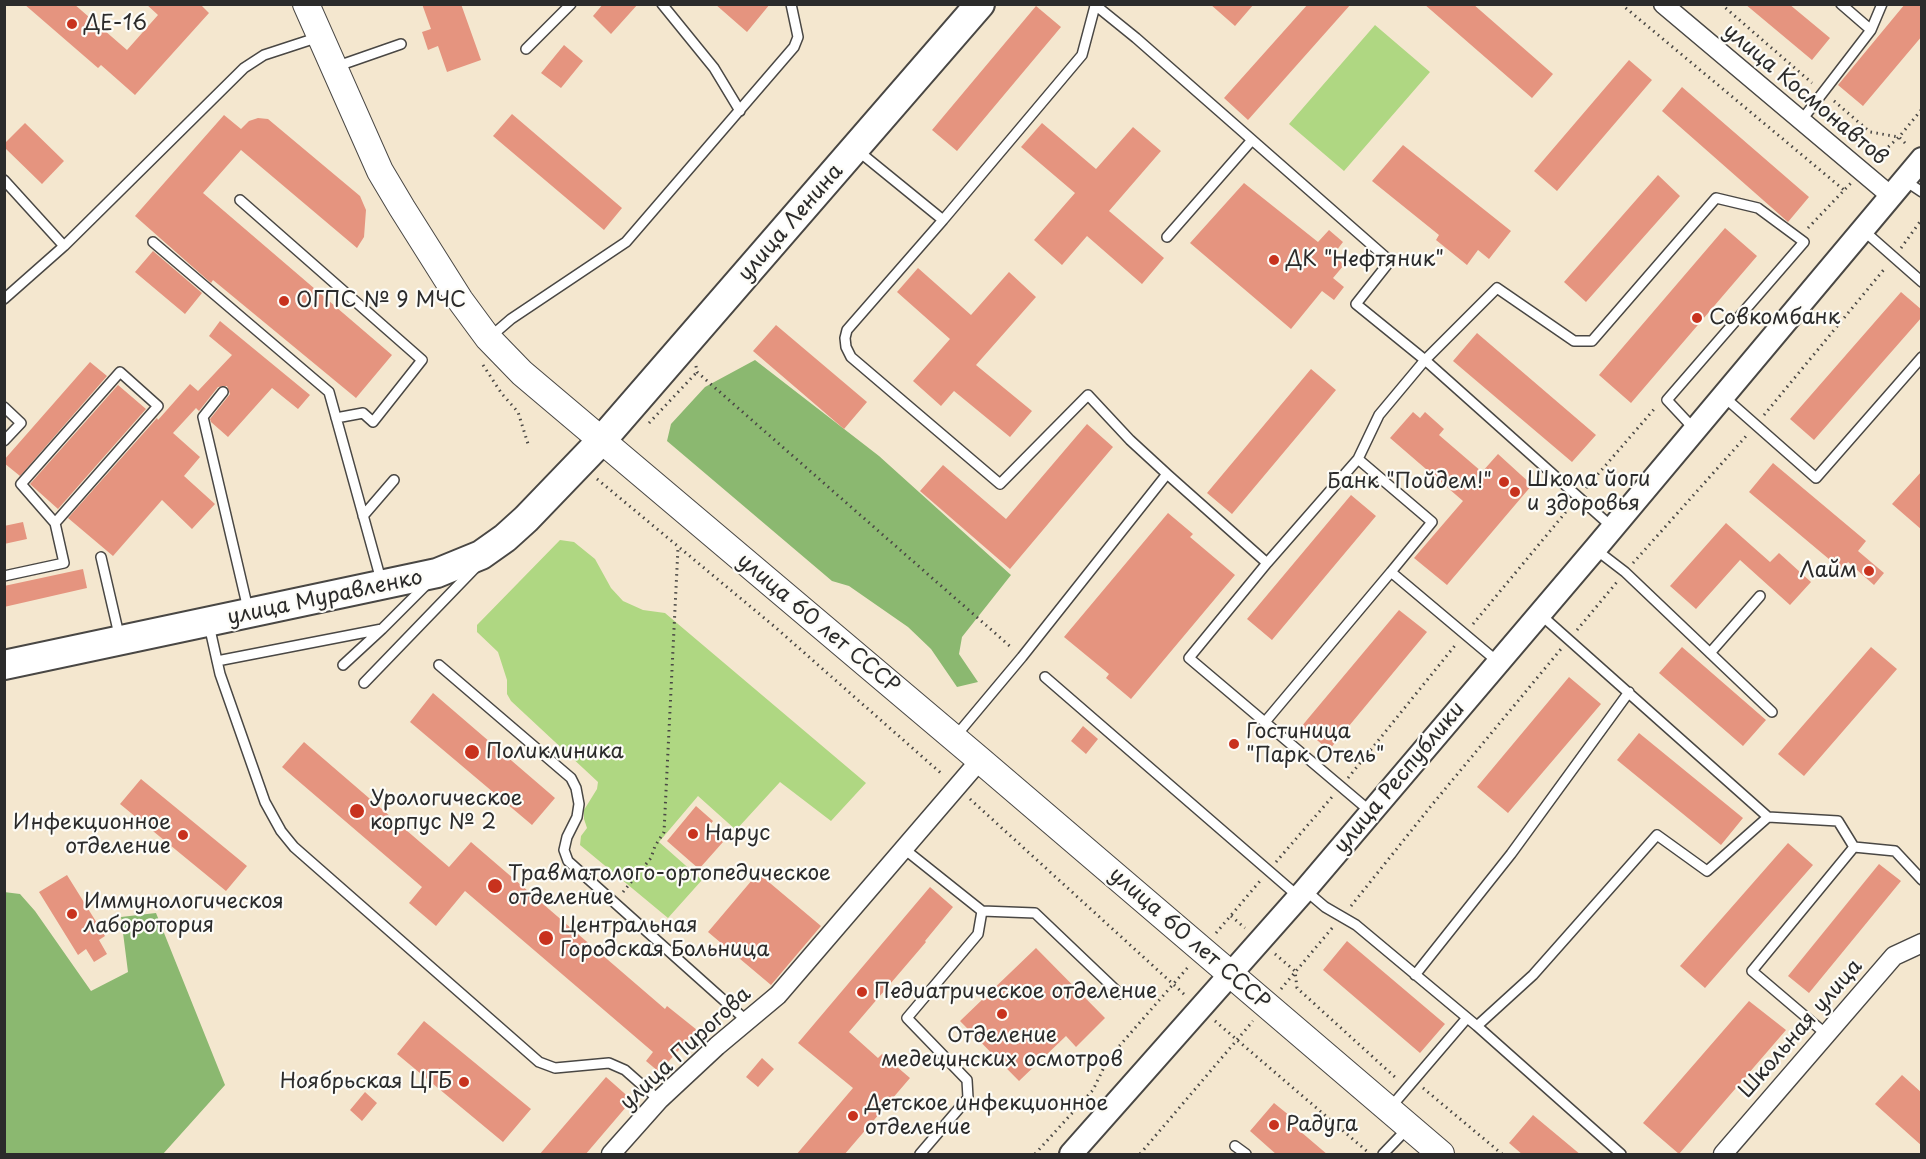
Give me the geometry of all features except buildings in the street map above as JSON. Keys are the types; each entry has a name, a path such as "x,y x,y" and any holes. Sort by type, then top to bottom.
{"main road":[{"name":"улица Ленина","path":"601,441 980,4"},
{"name":"улица 60 лет СССР","path":"307,5 380,171 436,265 488,338 522,373 980,760 1441,1155"},
{"name":"улица Муравленко","path":"4,665 437,573 481,555 505,538 601,441"}],"street":[{"name":"улица Космонавтов","path":"1663,4 1801,121 1905,190"},
{"path":"1863,230 1905,190 1922,159"},
{"name":"улица Республики","path":"1071,1155 1302,894 1863,230"},
{"name":"улица Пирогова","path":"611,1155 659,1100 717,1046 778,995 980,760"},
{"name":"Школьная улица","path":"1723,1155 1894,956 1922,943"}],"lane":[{"path":"526,49 571,4"},
{"path":"662,4 714,68 740,111"},
{"path":"488,338 511,319 626,242 795,47 798,37 791,4"},
{"path":"1841,4 1871,30"},
{"path":"1801,121 1871,30 1882,4"},
{"path":"1267,563 1130,440 1088,395 1000,484 851,357 846,347 844,338 847,330 1082,55 1095,5 1136,38 1390,261 1356,304 1425,360 1612,527"},
{"path":"4,299 64,246 244,68 264,56 320,37"},
{"path":"333,68 401,44"},
{"path":"1167,237 1252,140"},
{"path":"855,148 943,220"},
{"path":"4,180 64,246"},
{"path":"1371,812 1189,658 1267,563 1358,459 1379,415 1425,360 1497,288 1575,341 1592,341 1716,198 1758,208 1804,242 1667,400 1695,430"},
{"path":"240,200 422,360 373,422 363,413 336,418"},
{"path":"1863,230 1922,282"},
{"path":"153,242 329,392 383,585"},
{"path":"1723,396 1816,478 1922,357"},
{"path":"4,576 64,563 55,523 21,484 120,372 158,406 55,523"},
{"path":"223,392 203,417 249,614"},
{"path":"4,407 21,423 4,441"},
{"path":"1265,722 1432,522 1358,459"},
{"path":"954,738 1022,657 1167,474"},
{"path":"363,516 394,480"},
{"path":"364,683 505,538"},
{"path":"1595,549 1624,572 1772,712"},
{"path":"101,557 120,641"},
{"path":"1391,572 1498,662"},
{"path":"344,665 437,573"},
{"path":"1710,653 1760,596"},
{"path":"1539,613 1768,818 1838,820 1854,847"},
{"path":"209,623 217,661 266,802 281,831 294,847 539,1062 555,1068 609,1063 626,1070 659,1100"},
{"path":"217,661 382,628"},
{"path":"439,665 571,778 576,788 579,804 577,817 567,837 564,850 568,861 747,1021"},
{"path":"1045,677 1269,871 1302,894 1356,925 1477,1026 1621,1155"},
{"path":"1415,975 1511,854 1629,692"},
{"path":"1477,1026 1533,975 1657,835 1707,871 1768,818"},
{"path":"1854,847 1894,851 1922,880"},
{"path":"1826,1034 1752,971 1854,847"},
{"path":"903,848 982,911 1035,913 1120,994"},
{"path":"920,1155 968,1098 967,1080 907,1018 978,934 982,911"},
{"path":"1389,1110 1467,1018"},
{"path":"1383,1155 1408,1127"},
{"path":"1235,1146 1246,1155"}],"path":[{"path":"1621,4 1844,190 1799,237"},
{"path":"1720,4 1870,132 1899,137 1922,109"},
{"path":"1502,1155 1426,1089 1394,1078 1297,988 1295,971 1342,918 1624,572 1756,425 1894,258 1922,219"},
{"path":"645,428 697,372 1022,657"},
{"path":"1231,916 1579,496 1656,407"},
{"path":"597,479 775,627 956,786 1173,984 1108,1059 1093,1090 1035,1155"},
{"path":"614,903 651,858 664,832 678,548"},
{"path":"1140,1155 1237,1039 1371,1155"}],"green space":[{"path":"1375,25 1430,72 1344,171 1289,124"},
{"path":"755,360 879,456 1011,575 962,637 959,654 978,682 957,687 931,649 908,627 849,586 832,581 667,441 671,424 705,387"},
{"path":"560,540 574,542 595,559 611,588 623,601 643,610 665,613 866,783 831,821 780,782 736,830 698,796 659,842 702,880 668,918 580,845 581,836 587,828 584,810 597,789 598,782 511,701 507,694 507,680 498,652 477,632 477,625"},
{"path":"4,892 20,894 35,911 91,991 128,972 121,917 156,913 225,1085 163,1154 5,1154"}],"place":[{"name":"ДЕ-16","path":"72,24"},
{"name":"ДК \"Нефтяник\"","path":"1274,260"},
{"name":"ОГПС № 9 МЧС","path":"284,301"},
{"name":"Совкомбанк","path":"1697,318"},
{"name":"Банк \"Пойдем!\"","path":"1504,482"},
{"name":"Школа йоги и здоровья","path":"1515,492"},
{"name":"Лайм","path":"1869,571"},
{"name":"Гостиница \"Парк Отель\"","path":"1234,744"},
{"name":"Поликлиника","path":"472,752"},
{"name":"Урологическое корпус № 2","path":"357,811"},
{"name":"Нарус","path":"693,834"},
{"name":"Инфекционное отделение","path":"183,835"},
{"name":"Травматолого-ортопедическое отделение","path":"495,886"},
{"name":"Иммунологическоя лаборотория","path":"72,914"},
{"name":"Центральная Городская Больница","path":"546,938"},
{"name":"Педиатрическое отделение","path":"862,992"},
{"name":"Отделение медецинских осмотров","path":"1002,1014"},
{"name":"Ноябрьская ЦГБ","path":"464,1082"},
{"name":"Детское инфекционное отделение","path":"853,1116"},
{"name":"Радуга","path":"1274,1125"}]}
